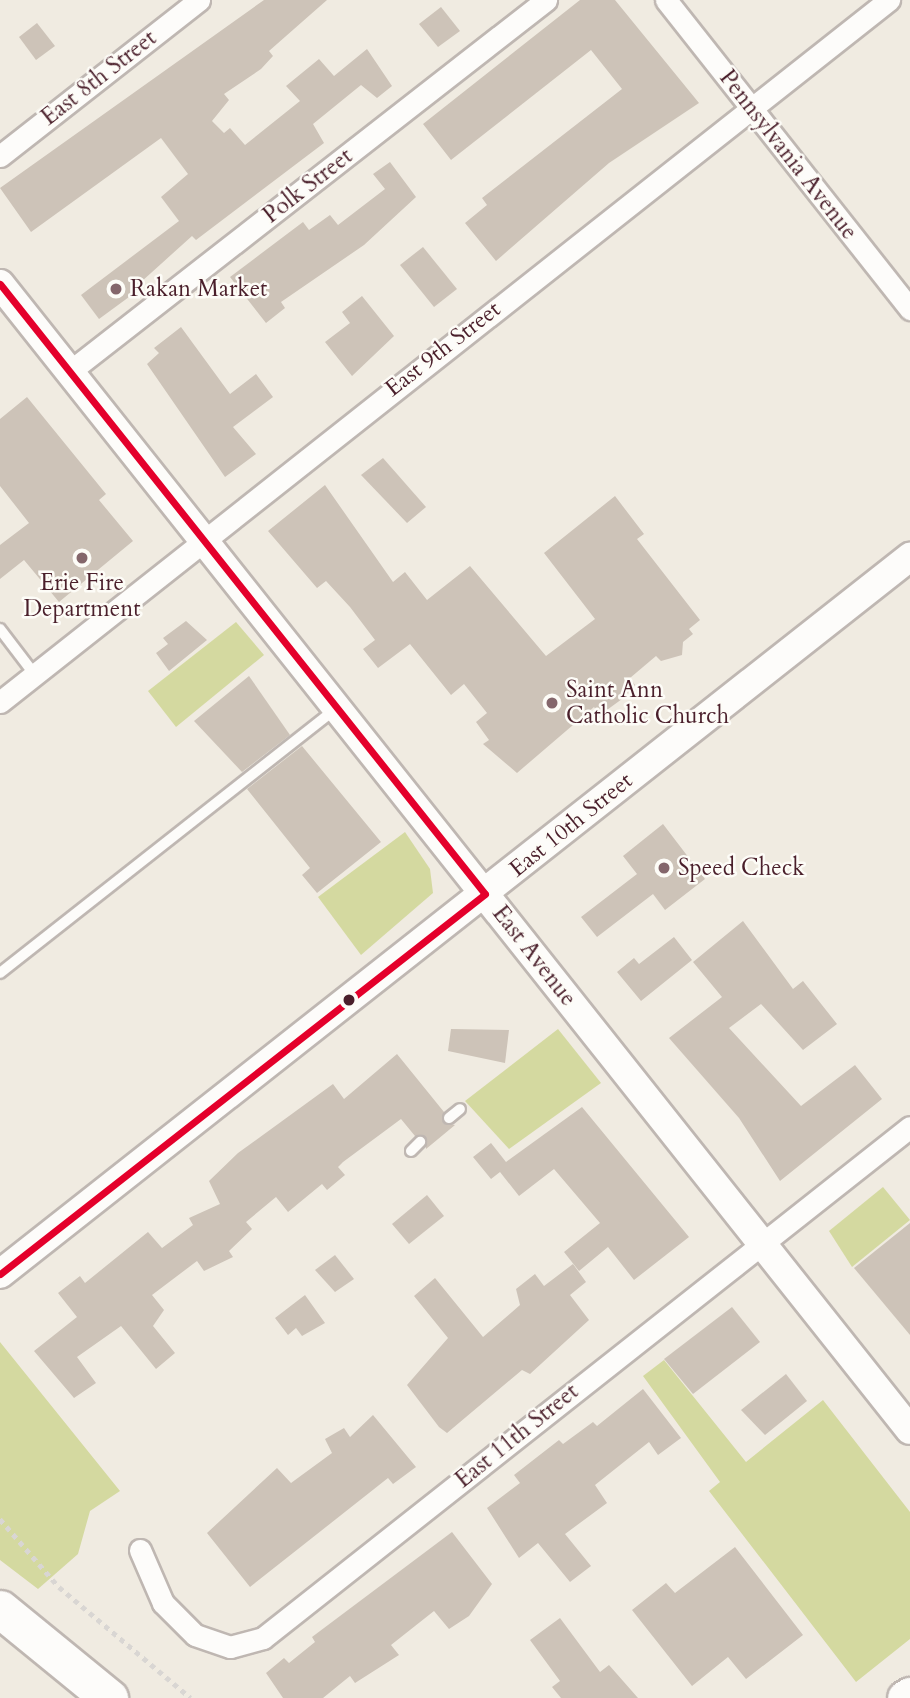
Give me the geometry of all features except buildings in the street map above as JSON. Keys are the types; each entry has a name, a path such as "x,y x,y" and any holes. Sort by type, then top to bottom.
{"highway":[{"path":"0,1609 109,1698"}],"main road":[{"path":"905,1698 910,1695"}],"street":[{"name":"East 8th Street","path":"0,156 199,0"},
{"name":"Polk Street","path":"69,372 546,0"},
{"name":"Pennsylvania Avenue","path":"666,0 910,309"},
{"name":"East 9th Street","path":"0,702 889,0"},
{"name":"East Avenue","path":"0,284 910,1430"},
{"name":"East 10th Street","path":"0,1274 910,556"},
{"name":"East 11th Street","path":"140,1550 163,1602 195,1636 230,1647 263,1637 760,1242 910,1127"}],"lane":[{"path":"0,629 35,675"},
{"path":"0,973 338,707"},
{"path":"449,1118 460,1109"},
{"path":"411,1151 420,1142"}],"path":[{"path":"0,1519 58,1587 191,1698"}],"green space":[{"path":"236,622 264,655 176,727 148,691"},
{"path":"405,832 430,869 433,893 361,955 318,897"},
{"path":"558,1029 601,1083 509,1149 465,1101"},
{"path":"883,1187 910,1220 852,1267 829,1231"},
{"path":"0,1342 120,1491 90,1511 78,1554 38,1589 0,1560"},
{"path":"664,1360 746,1462 823,1400 910,1512 910,1639 856,1682 709,1491 720,1482 643,1376"}],"transit line":[{"path":"0,284 485,894 0,1274"}],"place":[{"name":"Rakan Market","path":"116,289"},
{"name":"Erie Fire Department","path":"82,558"},
{"name":"Saint Ann Catholic Church","path":"552,703"},
{"name":"Speed Check","path":"664,868"}]}
